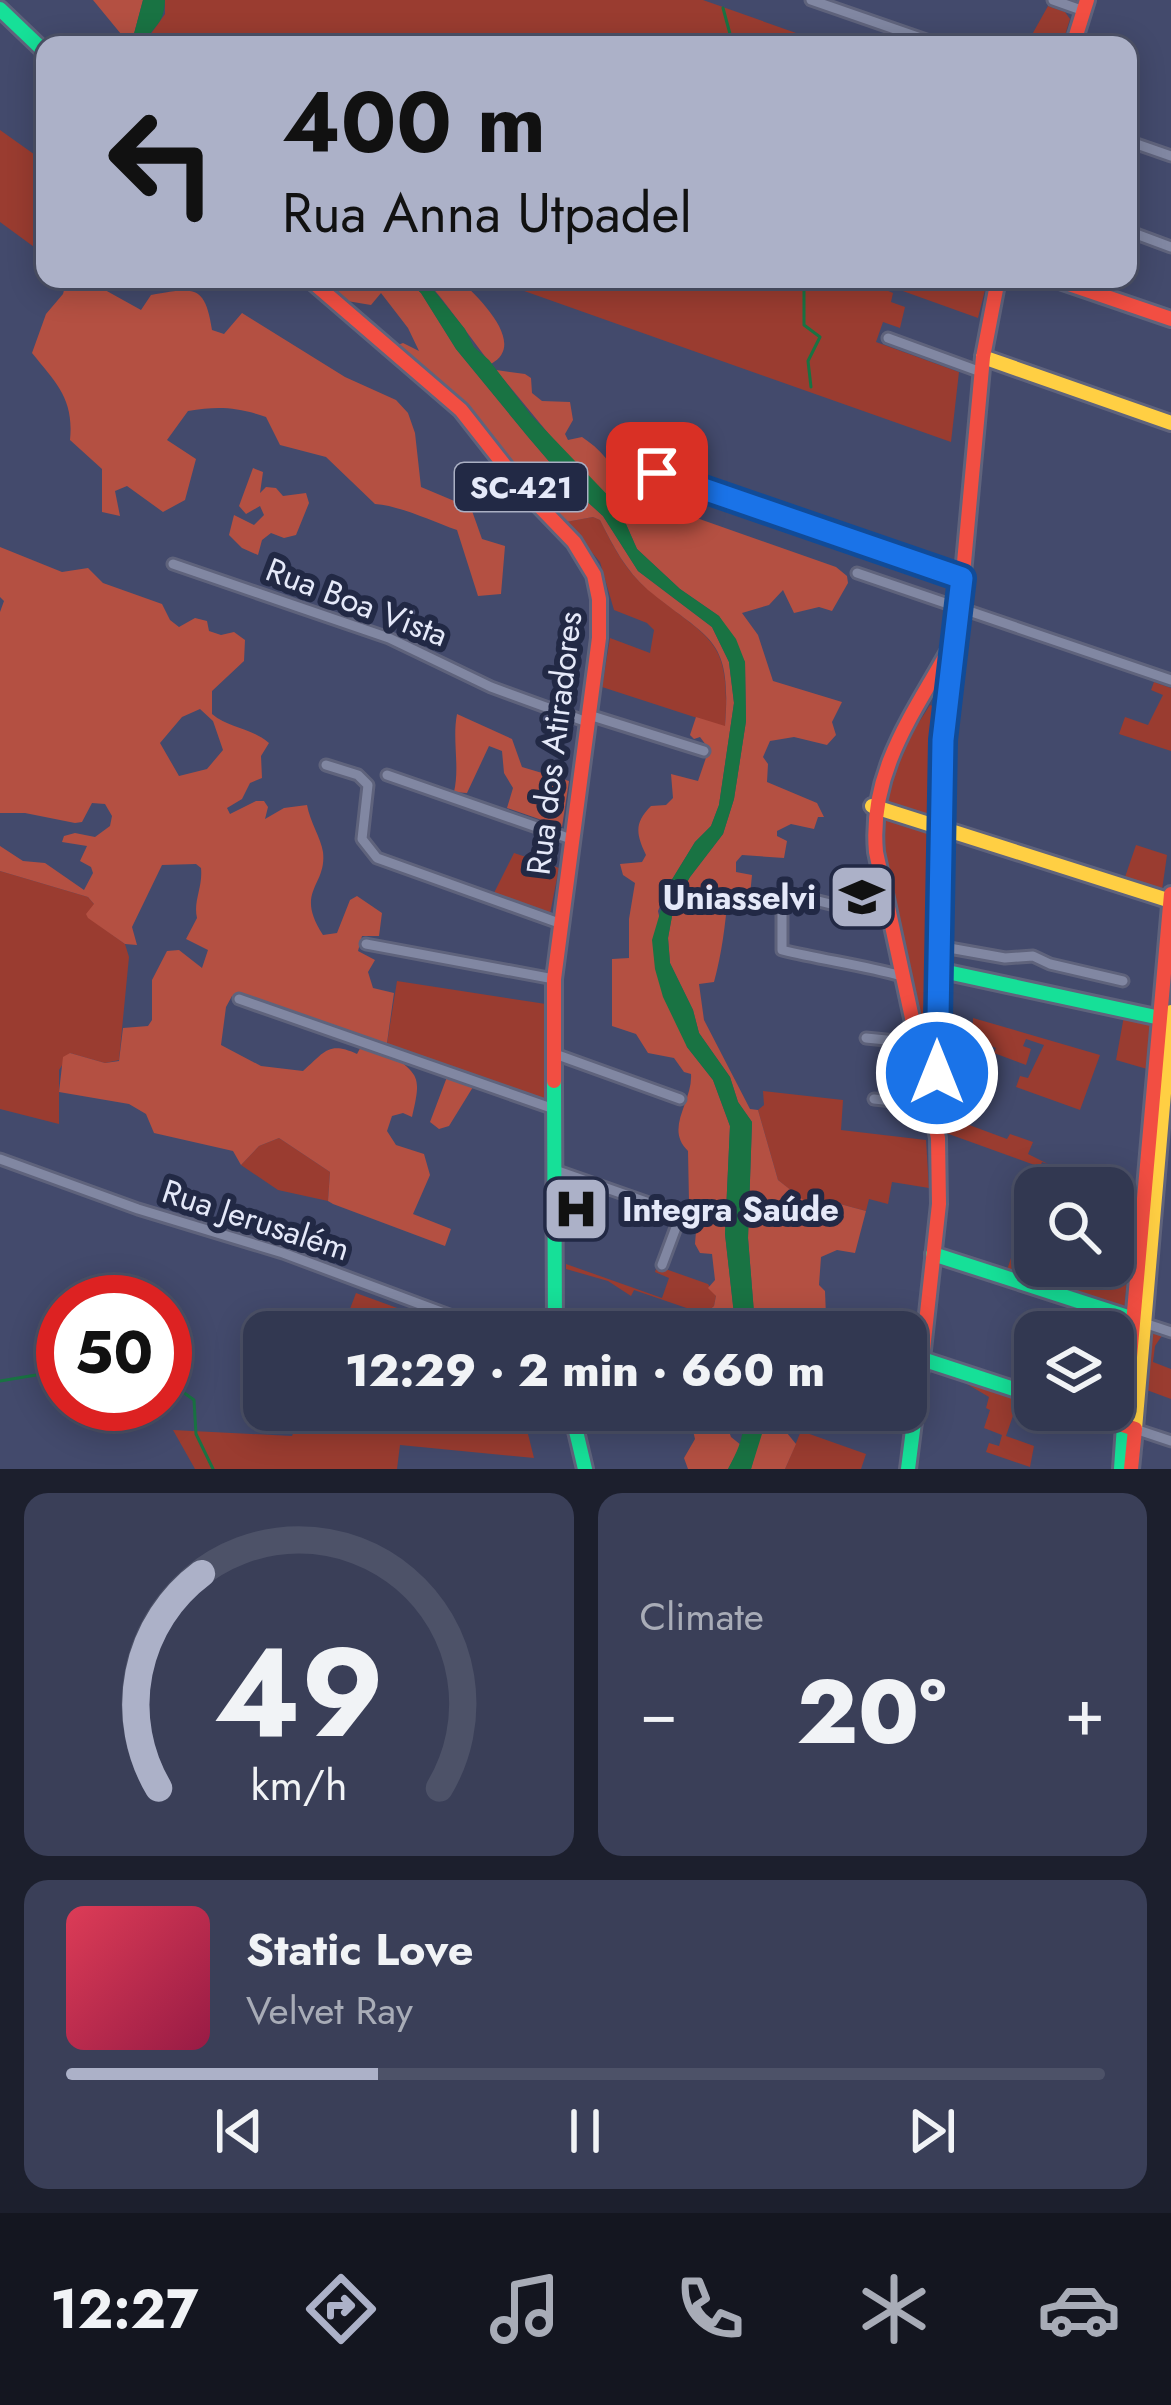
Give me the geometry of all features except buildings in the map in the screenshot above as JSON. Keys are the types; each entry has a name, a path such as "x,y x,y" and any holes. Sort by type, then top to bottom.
{"main road":[{"path":"1076,36 1085,5"},
{"path":"0,9 36,43"},
{"name":"Rua dos Atiradores","path":"320,288 452,400 534,502 583,552 594,575 600,616 554,979 554,1311"},
{"path":"927,1315 940,1190 937,1040 945,705 960,606 982,365 996,288"},
{"path":"1080,288 1171,319"},
{"path":"982,365 1171,423"},
{"path":"937,1127 873,839 872,806 886,763 955,639"},
{"path":"924,698 945,705"},
{"path":"872,806 1171,899 1163,1193 1139,1321"},
{"path":"938,970 1167,1017"},
{"path":"916,1043 937,1040"},
{"path":"1134,1374 1163,1097"},
{"path":"934,1254 1139,1321"},
{"path":"927,1360 1014,1389"},
{"path":"576,1431 585,1469"},
{"path":"908,1469 913,1431"},
{"path":"1121,1469 1128,1431"},
{"path":"1129,1431 1131,1469"}],"street":[{"path":"812,0 915,36"},
{"path":"1053,0 1085,5"},
{"path":"1137,144 1171,156"},
{"path":"1137,234 1171,247"},
{"path":"888,338 982,365"},
{"path":"615,458 962,578"},
{"name":"Rua Boa Vista","path":"173,564 389,638 491,688 704,751"},
{"path":"857,574 1171,680"},
{"path":"326,765 358,775 368,784 362,838 377,858 559,922"},
{"path":"387,775 571,839"},
{"path":"889,914 782,892 782,950 828,962 841,959 902,976"},
{"path":"366,944 554,979"},
{"path":"938,946 998,957 1033,956 1123,980"},
{"path":"239,1000 554,1108"},
{"path":"866,1038 916,1043"},
{"path":"554,1053 680,1100"},
{"path":"874,1099 932,1105"},
{"name":"Rua Jerusalém","path":"0,1159 122,1204 283,1253 439,1311"},
{"path":"555,1170 685,1215 662,1265"},
{"path":"1139,1321 1171,1332"},
{"path":"1134,1429 1171,1441"}],"shaded area":[{"path":"93,0 143,0 133,36 121,34"},
{"path":"143,0 165,0 163,15 149,36 133,36"},
{"path":"165,0 703,0 805,36 149,36 165,14"},
{"path":"1048,6 1070,19 1065,36 1031,36"},
{"path":"0,130 36,156 36,248 0,222"},
{"path":"65,288 105,288 141,310 151,295 195,292 205,304 212,330 224,334 242,313 345,377 396,400 408,413 415,433 421,487 471,508 482,539 505,546 501,594 478,596 457,530 375,504 326,457 280,445 266,417 246,411 188,411 167,440 196,459 185,500 163,512 127,486 115,491 120,516 102,512 102,469 70,440 66,403 32,353 46,314"},
{"path":"339,288 416,288 421,293 456,349 571,487 603,516 638,571 712,627 729,662 734,703 719,805 711,826 695,842 668,886 658,911 687,1047 713,1080 730,1126 725,1234 734,1311 708,1311 716,1296 708,1288 715,1280 712,1254 700,1253 695,1244 697,1218 689,1202 688,1151 679,1133 691,1074 674,1058 648,1053 636,1034 612,1026 612,959 629,958 635,883 623,875 620,864 642,862 646,855 639,823 651,806 666,805 673,798 671,774 698,781 709,749 700,737 690,735 696,717 725,726 725,674 720,657 701,632 633,575 600,520 566,522 395,346 403,343 419,351 381,293 371,305 347,301"},
{"path":"416,288 432,288 531,415 618,506 637,549 680,589 719,616 745,662 746,721 734,799 723,834 674,905 668,938 670,963 699,1033 730,1077 738,1102 752,1122 748,1238 754,1311 734,1311 725,1234 730,1126 713,1080 687,1047 663,997 652,940 668,886 695,842 711,826 719,805 734,703 729,662 712,627 638,571 603,516 571,487 456,349"},
{"path":"433,288 468,288 502,333 501,355 491,364"},
{"path":"515,288 881,288 893,293 891,302 905,307 900,328 883,322 876,342 959,372 951,442"},
{"path":"901,288 986,288 978,318"},
{"path":"496,370 531,378 532,393 542,401 570,402 573,420 565,434 568,440 582,437 606,458 620,485 635,483 633,490 648,515 691,516 836,567 847,576 848,583 832,611 819,607 794,613 783,590 769,605 742,613 758,635 773,681 842,702 832,722 836,735 827,745 794,737 770,741 763,757 768,764 767,782 817,803 824,817 818,817 814,829 791,824 777,831 787,841 784,858 742,855 736,862 736,872 752,875 750,895 728,896 714,982 699,984 704,1020 750,1109 758,1110 778,1180 816,1210 825,1200 866,1211 855,1253 837,1250 821,1257 819,1285 825,1291 826,1311 754,1311 748,1238 752,1122 738,1102 730,1077 699,1033 670,963 668,938 674,905 723,834 734,799 746,721 745,662 719,616 680,589 637,549 618,506 576,467"},
{"path":"253,468 263,472 260,493 266,487 276,488 283,496 306,493 309,503 296,535 284,538 271,533 262,540 258,555 229,535 234,515 254,525 264,515 260,506 246,514 239,506"},
{"path":"600,520 633,575 713,644 724,675 725,727 602,687 610,638 650,653 654,630 614,610 600,562 566,522"},
{"path":"0,547 62,572 88,568 103,583 162,604 179,627 195,618 207,621 209,631 234,632 245,640 244,661 212,691 212,714 269,743 261,756 262,778 250,783 242,799 227,808 230,814 264,801 268,807 265,819 284,808 307,805 323,852 311,908 323,935 337,933 350,900 357,896 382,913 379,936 362,936 358,951 375,960 368,972 373,988 394,993 386,1050 411,1071 417,1084 412,1117 392,1116 387,1131 396,1145 424,1154 430,1175 413,1214 451,1229 445,1246 328,1201 330,1172 279,1138 259,1146 241,1165 233,1151 154,1133 146,1114 129,1104 59,1092 63,1057 70,1053 105,1063 119,1061 123,1028 148,1026 152,980 167,951 179,950 202,968 208,950 186,939 197,918 201,868 196,864 162,865 132,927 137,945 125,944 88,918 94,904 88,897 0,871 0,846 23,861 45,863 84,890 93,873 80,861 87,846 62,842 64,836 95,837 110,826 112,816 105,804 92,803 82,822 75,823 0,813 0,612 4,601 0,597","holes":["200,709 213,721 223,750 207,769 179,776 160,743 182,717","243,995 365,1039 357,1054 333,1049 303,1071 261,1066 221,1045 226,1007 232,996"]},
{"path":"1154,682 1171,688 1171,751 1119,734 1125,717 1148,725 1163,695 1151,690"},
{"path":"930,705 935,707 931,1061 926,1060 895,924 880,818 890,771"},
{"path":"457,714 512,739 522,767 569,781 562,827 507,808 513,788 504,773 502,751 489,746 467,793 454,792"},
{"path":"1136,845 1167,855 1162,890 1124,880"},
{"path":"514,853 559,868 550,914 493,895"},
{"path":"0,871 88,897 99,925 125,944 129,957 119,1060 105,1063 70,1053 59,1070 59,1124 0,1109"},
{"path":"397,981 546,1004 546,1101 386,1050"},
{"path":"1124,1016 1152,1022 1147,1069 1116,1060"},
{"path":"973,1018 1100,1055 1080,1110 1016,1087 1020,1076 1028,1078 1044,1045 1026,1039 1023,1046 1031,1049 1026,1065 994,1053 996,1048 989,1045 986,1051 974,1047 972,1061 959,1056 964,1041 972,1043"},
{"path":"895,1047 907,1048 917,1097 891,1094"},
{"path":"447,1077 473,1087 449,1126 439,1129 430,1122"},
{"path":"763,1091 843,1100 841,1130 926,1140 929,1188 892,1182 888,1204 869,1199 866,1211 825,1200 816,1211 778,1180 758,1110 764,1105"},
{"path":"945,1116 1007,1139 1010,1134 1033,1142 1028,1154 1048,1164 1042,1162 1040,1167 946,1133"},
{"path":"279,1138 330,1172 328,1201 278,1190 241,1165 259,1146"},
{"path":"1014,1249 1014,1276 1006,1273"},
{"path":"566,1264 662,1298 669,1278 655,1272 657,1266 708,1284 716,1296 714,1306 695,1311 634,1290 631,1296 608,1281 566,1269"},
{"path":"1048,1287 1126,1287 1121,1311"},
{"path":"356,1293 405,1311 349,1311"},
{"path":"1150,1331 1163,1334 1153,1362 1171,1369 1171,1399 1144,1389"},
{"path":"968,1380 1014,1396 1006,1436 1034,1446 1030,1467 986,1452 989,1443 999,1446 1002,1435 984,1428 989,1397 967,1384"},
{"path":"174,1431 292,1436 294,1431 527,1431 534,1458 400,1445 397,1469 195,1469"},
{"path":"693,1431 729,1431 741,1445 728,1469 688,1469 684,1458 695,1439"},
{"path":"742,1431 763,1431 751,1469 728,1469"},
{"path":"761,1431 788,1431 796,1444 785,1469 751,1469"},
{"path":"801,1431 866,1454 861,1469 785,1469"}],"waterway":[{"path":"723,8 731,36"},
{"path":"804,288 804,325 820,337 808,361 811,387"},
{"path":"0,1381 36,1375"},
{"path":"192,1399 196,1434 213,1469"}],"traffic: fast":[{"path":"0,9 36,43"},
{"path":"938,970 1165,1019"},
{"path":"554,1081 555,1311"},
{"path":"933,1254 1140,1321"},
{"path":"908,1469 922,1359 1014,1389"},
{"path":"576,1431 585,1469"},
{"path":"1121,1469 1124,1431"}],"traffic: slow":[{"path":"983,357 1171,423"},
{"path":"872,806 1171,901"},
{"path":"1135,1429 1171,1012"}],"traffic: jam":[{"path":"1076,36 1087,0"},
{"path":"319,288 461,410 523,489 574,542 594,575 599,638 554,979 554,1081"},
{"path":"936,1128 945,705 959,617 983,357 996,288"},
{"path":"1080,288 1171,319"},
{"path":"927,1313 939,1204 938,1138 876,852 876,824 879,797 896,747 948,652"},
{"path":"1134,1312 1171,894"},
{"path":"1131,1469 1134,1429"}],"place":[{"name":"Uniasselvi","path":"862,897"},
{"name":"Integra Saúde","path":"576,1209"}],"route":[{"path":"657,473 962,578 943,740 937,1073"}]}
